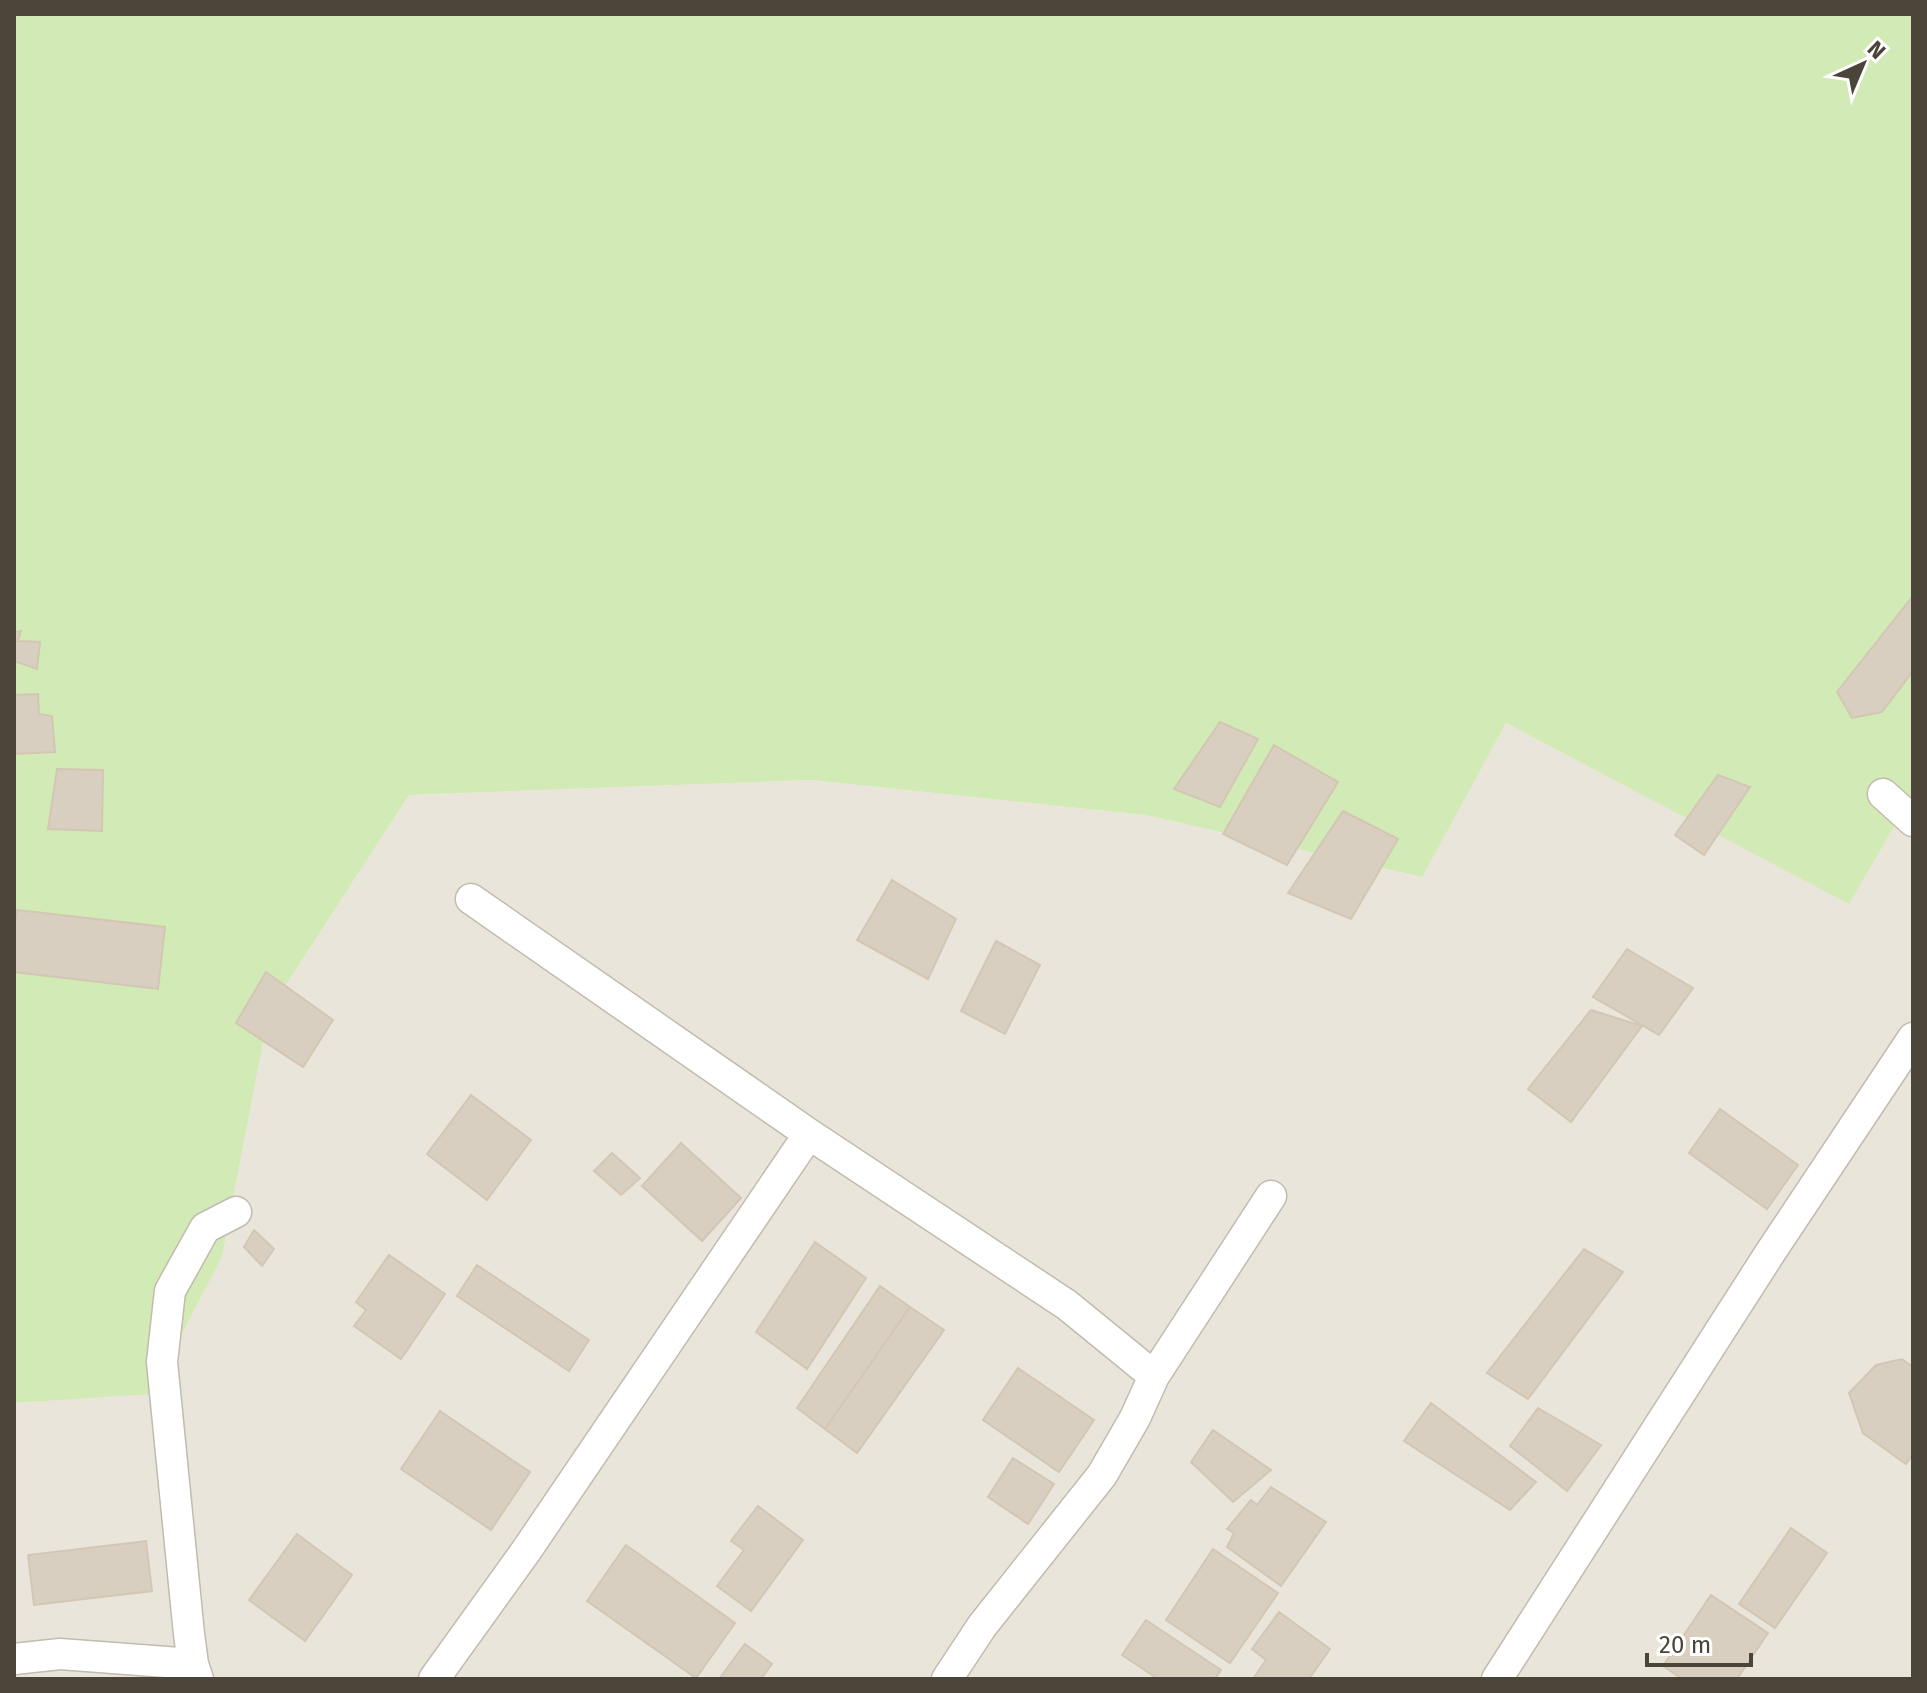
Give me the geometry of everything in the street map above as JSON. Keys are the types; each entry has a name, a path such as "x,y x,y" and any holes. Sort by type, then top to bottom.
{"street":[{"path":"1883,794 1913,821"},
{"path":"471,899 809,1134 1067,1305 1154,1376"},
{"path":"1497,1679 1761,1266 1913,1038"},
{"path":"434,1679 535,1538 809,1134"},
{"path":"947,1679 982,1626 1102,1475 1135,1418 1154,1376 1271,1196"},
{"path":"14,1659 60,1654 196,1672 162,1362 170,1291 205,1228 236,1212"}],"shaded area":[{"path":"1506,723 1849,903 1913,794 1913,1679 14,1679 14,1403 150,1393 222,1257 269,1011 409,795 812,780 1145,815 1421,877"}],"green space":[{"path":"14,14 1913,14 1913,794 1849,904 1506,723 1422,877 1145,815 812,780 409,795 269,1011 222,1257 150,1394 14,1403"}],"building":[{"path":"1912,597 1913,671 1882,712 1852,718 1837,692"},
{"path":"21,631 18,641 40,642 37,669 14,661 14,632"},
{"path":"38,694 39,714 52,716 55,752 14,754 14,695"},
{"path":"1220,722 1258,739 1220,807 1174,789"},
{"path":"1274,745 1338,782 1287,865 1223,834"},
{"path":"57,769 103,770 102,831 48,829"},
{"path":"1718,775 1750,787 1704,855 1675,835"},
{"path":"1343,811 1398,839 1351,919 1288,893"},
{"path":"892,880 956,919 928,979 857,940"},
{"path":"17,910 165,927 158,989 14,972"},
{"path":"996,941 1040,965 1005,1034 961,1011"},
{"path":"1627,949 1693,988 1659,1035 1593,997"},
{"path":"266,972 333,1020 303,1067 236,1023"},
{"path":"1591,1010 1642,1026 1571,1122 1528,1089"},
{"path":"471,1095 531,1140 487,1200 427,1154"},
{"path":"1720,1109 1798,1165 1767,1209 1689,1153"},
{"path":"681,1143 741,1198 702,1241 642,1186"},
{"path":"612,1153 640,1178 621,1195 594,1171"},
{"path":"254,1230 274,1249 262,1266 244,1247"},
{"path":"815,1242 866,1278 807,1369 756,1332"},
{"path":"1584,1249 1623,1272 1528,1399 1487,1373"},
{"path":"389,1255 445,1294 401,1359 354,1326 366,1310 356,1302"},
{"path":"477,1265 589,1340 569,1371 457,1296"},
{"path":"880,1286 910,1307 825,1429 797,1408"},
{"path":"910,1307 944,1330 857,1453 825,1429"},
{"path":"1902,1359 1913,1367 1913,1454 1906,1464 1863,1433 1849,1393 1876,1365"},
{"path":"1018,1368 1094,1420 1059,1472 983,1420"},
{"path":"1431,1403 1536,1482 1510,1510 1404,1441"},
{"path":"1538,1408 1601,1445 1567,1491 1510,1446"},
{"path":"440,1411 530,1472 491,1530 401,1469"},
{"path":"1213,1430 1271,1470 1233,1502 1191,1462"},
{"path":"1013,1458 1054,1484 1028,1524 988,1497"},
{"path":"1271,1487 1326,1522 1281,1586 1227,1547 1234,1533 1227,1529 1251,1500 1257,1505"},
{"path":"758,1506 803,1540 751,1611 717,1586 744,1550 731,1541"},
{"path":"1791,1528 1827,1553 1775,1628 1739,1604"},
{"path":"297,1534 352,1575 305,1641 249,1600"},
{"path":"146,1541 152,1591 34,1605 28,1555"},
{"path":"626,1545 735,1623 696,1678 587,1601"},
{"path":"1213,1549 1278,1593 1230,1663 1166,1620"},
{"path":"1711,1595 1768,1633 1737,1679 1682,1679 1663,1666"},
{"path":"1279,1612 1330,1649 1309,1679 1253,1679 1266,1660 1252,1649"},
{"path":"1146,1620 1221,1670 1215,1679 1158,1679 1122,1655"},
{"path":"745,1644 772,1664 761,1679 719,1679"}]}
